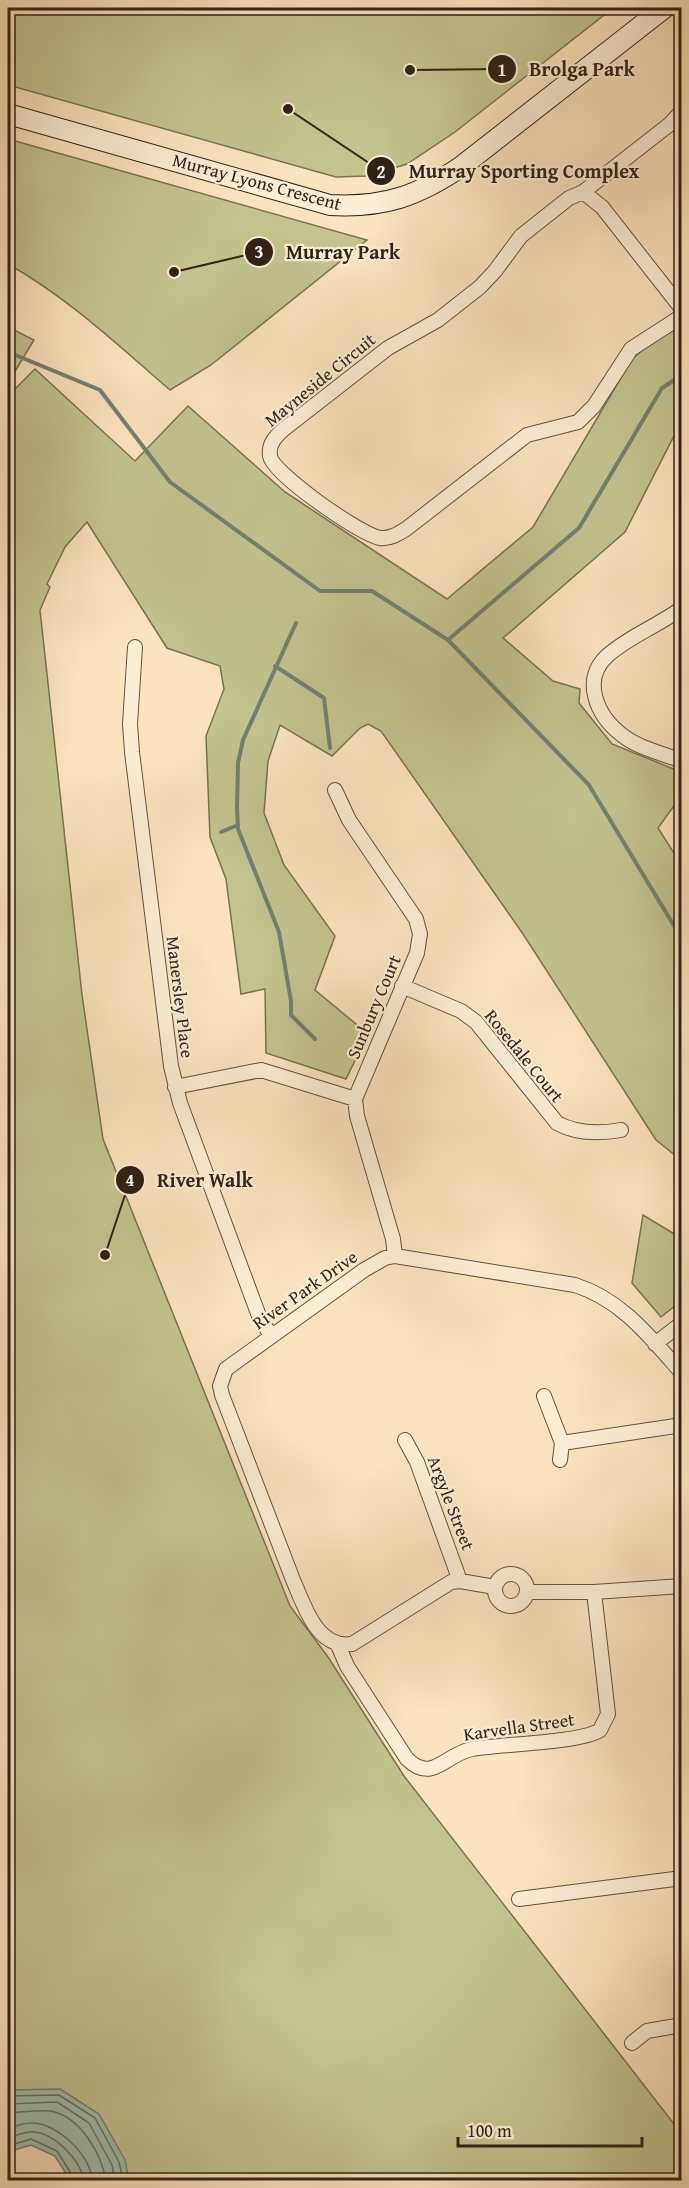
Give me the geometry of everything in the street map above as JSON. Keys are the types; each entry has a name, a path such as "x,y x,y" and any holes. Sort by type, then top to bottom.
{"street":[{"name":"Murray Lyons Crescent","path":"8,114 330,205 359,207 386,203 436,184 462,166 664,8"},
{"name":"Mayneside Circuit","path":"681,111 670,124 583,192 569,198 521,236 480,287 438,320 388,348 284,429 270,446 273,463 339,516 370,535 390,537 405,529 527,435 578,422 594,406 631,349 681,316"},
{"path":"583,192 602,207 681,309"},
{"path":"681,608 609,654 597,669 593,690 598,707 621,735 681,761"},
{"name":"Manersley Place","path":"135,646 130,714 132,752 175,1087 259,1316 271,1336"},
{"name":"Sunbury Court","path":"335,790 349,820 420,927 417,953 355,1099"},
{"name":"Rosedale Court","path":"402,987 461,1011 476,1022 557,1124 573,1130 596,1133 621,1130"},
{"path":"175,1087 261,1070 355,1099 357,1116 393,1239 395,1256 594,1291 626,1312 681,1373"},
{"name":"River Park Drive","path":"338,1645 326,1639 319,1631 303,1602 220,1386 226,1369 375,1264 395,1256"},
{"path":"655,1344 681,1323"},
{"path":"544,1396 562,1443 560,1460"},
{"path":"562,1443 681,1425"},
{"name":"Argyle Street","path":"405,1440 417,1462 460,1581"},
{"path":"516,1574 526,1583 527,1592 523,1601 511,1606 498,1600 495,1587 502,1576 516,1574"},
{"path":"338,1645 359,1640 445,1585 460,1581 495,1587"},
{"path":"527,1592 594,1592 681,1586"},
{"name":"Karvella Street","path":"338,1645 347,1666 407,1759 421,1769 429,1770 469,1750 579,1737 600,1730 608,1714 594,1592"},
{"path":"519,1899 681,1878"},
{"path":"632,2043 647,2031 681,2025"}],"green space":[{"path":"8,8 613,8 455,132 407,164 368,176 336,177 8,85"},
{"path":"8,139 367,240 211,365 170,390 72,307 8,264"},
{"path":"681,323 681,422 625,532 503,638 553,681 580,689 579,703 612,744 681,772 681,796 658,828 681,864 681,1160 656,1140 523,934 381,731 368,724 360,728 332,756 280,725 268,761 264,813 284,865 335,936 315,990 368,1034 346,1079 266,1053 265,989 241,994 226,879 210,837 206,736 224,689 220,666 167,648 87,522 65,547 47,584 50,587 40,610 82,995 103,1139 290,1606 328,1657 404,1776 681,2133 681,2180 118,2180 8,2090 8,396 35,369 135,461 188,406 285,492 447,599 533,527 632,359 663,333"},
{"path":"8,327 34,340 8,383"},
{"path":"643,1215 681,1238 681,1301 661,1317 632,1283"}],"water":[{"path":"60,2089 99,2114 125,2160 129,2180 70,2180 55,2156 31,2145 8,2152 8,2090"}],"waterway":[{"path":"8,352 100,390 170,482 320,591 372,591 448,640 589,785 682,939"},
{"path":"448,640 579,528 662,388 682,375"},
{"path":"296,623 243,740 238,763 237,808 238,829 279,932 291,1001 291,1015 315,1039"},
{"path":"275,666 324,698 330,748"},
{"path":"221,832 238,825"}],"place":[{"name":"Brolga Park","path":"410,70"},
{"name":"Murray Sporting Complex","path":"288,109"},
{"name":"Murray Park","path":"174,272"},
{"name":"River Walk","path":"105,1255"}]}
